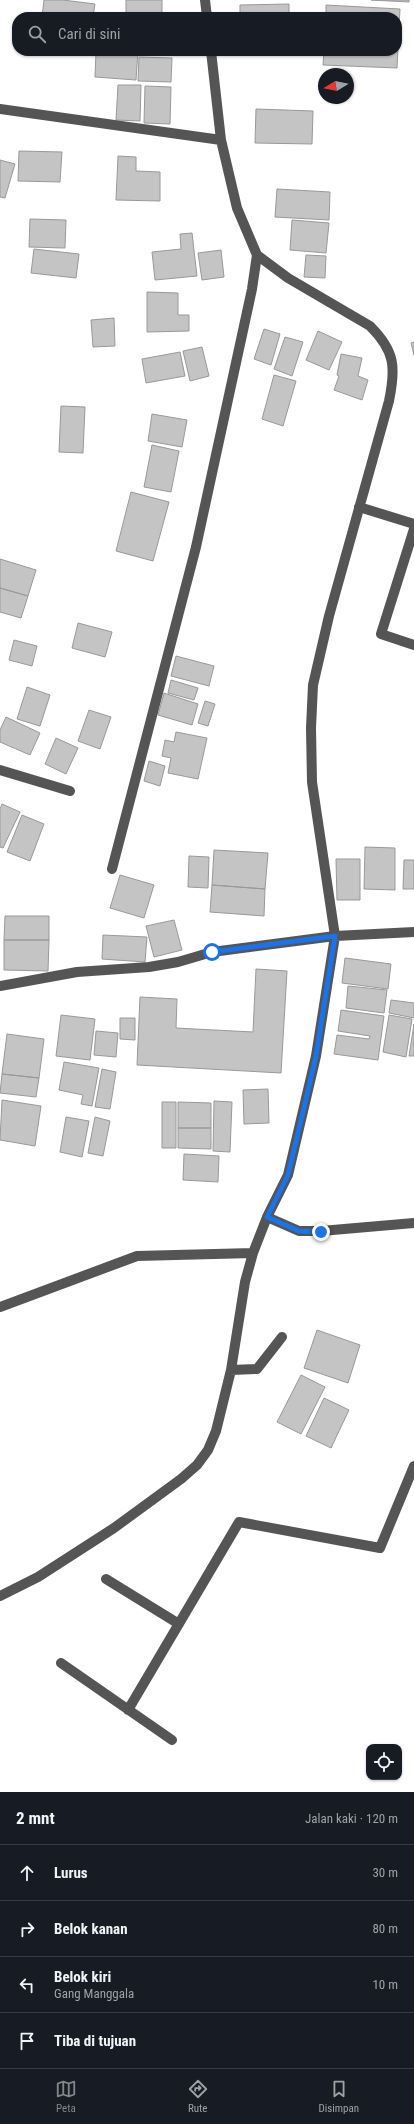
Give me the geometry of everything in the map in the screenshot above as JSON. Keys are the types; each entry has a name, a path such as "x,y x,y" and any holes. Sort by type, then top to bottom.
{"street":[{"path":"205,0 206,12"},
{"path":"0,1596 38,1577 114,1528 181,1479 197,1465 208,1450 216,1431 231,1370 245,1282 253,1253 267,1217 288,1175 316,1056 335,936 312,782 311,721 315,677 329,616 389,401 394,376 391,355 381,337 370,326 288,278 257,255 237,208 221,140 212,56"},
{"path":"0,109 221,140"},
{"path":"112,869 196,547 252,290 257,255"},
{"path":"359,507 414,524"},
{"path":"414,529 380,634 414,645"},
{"path":"0,770 70,791"},
{"path":"0,986 77,972 149,968 178,962 212,952 335,936 414,932"},
{"path":"267,1217 299,1231 321,1232 414,1223"},
{"path":"0,1307 137,1256 253,1253"},
{"path":"231,1370 257,1369 282,1338"},
{"path":"128,1710 239,1522 380,1548 414,1466"},
{"path":"106,1579 179,1624"},
{"path":"61,1664 172,1740"}],"building":[{"path":"44,0 63,0 95,4 94,12 43,12"},
{"path":"126,0 162,0 162,12 126,12"},
{"path":"371,0 409,0 409,2"},
{"path":"289,4 289,12 240,12 240,5"},
{"path":"326,5 400,9 400,12 326,12"},
{"path":"96,56 138,56 136,80 95,77"},
{"path":"324,56 398,56 397,68 323,65"},
{"path":"139,57 172,58 171,82 138,81"},
{"path":"118,85 141,85 140,121 116,120"},
{"path":"145,86 171,87 170,124 144,123"},
{"path":"256,109 313,111 312,144 255,143"},
{"path":"19,151 62,152 60,182 18,181"},
{"path":"118,156 136,157 136,171 160,172 160,201 116,200"},
{"path":"0,160 15,164 5,198 0,197"},
{"path":"277,189 330,192 329,220 275,217"},
{"path":"30,219 66,220 65,248 29,247"},
{"path":"292,220 329,223 326,253 290,250"},
{"path":"192,233 197,276 155,280 152,252 181,249 180,234"},
{"path":"34,249 79,254 76,278 31,273"},
{"path":"221,250 224,277 202,280 198,253"},
{"path":"306,255 326,256 325,278 304,277"},
{"path":"147,292 178,293 178,315 189,315 189,331 147,332"},
{"path":"114,318 115,346 93,347 91,320"},
{"path":"264,329 280,334 271,365 254,359"},
{"path":"318,331 342,342 329,370 306,360"},
{"path":"285,337 303,342 292,376 274,369"},
{"path":"414,342 414,355 411,343"},
{"path":"202,347 209,376 190,381 183,351"},
{"path":"180,352 185,376 146,383 142,359"},
{"path":"341,354 362,358 358,376 368,380 362,400 334,390 339,376 337,375"},
{"path":"274,375 296,381 283,426 262,419"},
{"path":"61,406 85,407 83,453 59,452"},
{"path":"152,414 187,420 182,447 148,441"},
{"path":"152,445 179,451 171,492 144,487"},
{"path":"131,492 169,502 153,561 116,551"},
{"path":"0,559 36,570 28,596 0,588"},
{"path":"0,588 28,596 21,618 0,612"},
{"path":"78,623 112,632 105,657 72,648"},
{"path":"14,640 37,646 32,666 9,660"},
{"path":"176,656 214,666 209,686 171,676"},
{"path":"171,680 198,688 194,700 168,693"},
{"path":"27,687 50,695 40,726 17,719"},
{"path":"164,693 198,704 192,725 158,715"},
{"path":"205,701 215,704 208,726 198,723"},
{"path":"89,710 111,717 100,749 78,741"},
{"path":"6,717 40,733 30,755 0,742 0,730"},
{"path":"176,732 207,738 198,779 168,773 171,758 162,756 165,740 174,742"},
{"path":"56,738 78,748 66,774 45,764"},
{"path":"149,761 165,766 160,786 144,781"},
{"path":"2,804 20,812 3,848 0,847 0,809"},
{"path":"22,815 44,824 30,861 7,852"},
{"path":"365,847 395,848 395,890 364,889"},
{"path":"214,850 268,853 265,889 212,885"},
{"path":"189,856 209,857 208,888 188,887"},
{"path":"336,859 360,859 360,900 337,900"},
{"path":"404,860 414,860 414,889 403,889"},
{"path":"120,875 154,885 144,918 110,908"},
{"path":"212,885 265,889 264,916 210,912"},
{"path":"5,916 49,916 49,940 4,940"},
{"path":"174,920 182,950 154,957 146,926"},
{"path":"103,935 147,937 145,962 102,959"},
{"path":"4,940 49,940 48,971 4,970"},
{"path":"345,958 391,964 388,989 342,983"},
{"path":"256,969 287,971 281,1073 137,1065 140,997 177,999 176,1028 253,1032"},
{"path":"348,986 387,990 384,1013 346,1008"},
{"path":"391,1000 414,1003 414,1018 389,1013"},
{"path":"341,1010 384,1016 378,1060 334,1054 337,1035 369,1039 370,1036 338,1031"},
{"path":"61,1015 95,1019 90,1060 56,1056"},
{"path":"389,1015 412,1019 406,1057 383,1052"},
{"path":"120,1018 135,1018 135,1040 120,1039"},
{"path":"414,1024 414,1056 409,1056"},
{"path":"96,1031 118,1033 116,1057 94,1055"},
{"path":"7,1034 44,1039 39,1078 2,1074"},
{"path":"64,1062 99,1068 92,1106 81,1104 83,1095 59,1090"},
{"path":"102,1069 116,1072 110,1109 95,1107"},
{"path":"2,1074 39,1078 36,1097 0,1093"},
{"path":"268,1089 269,1123 244,1124 243,1090"},
{"path":"2,1100 41,1106 35,1146 0,1140"},
{"path":"214,1101 232,1102 230,1152 213,1151"},
{"path":"162,1102 176,1102 176,1148 162,1148"},
{"path":"178,1102 211,1103 211,1128 178,1128"},
{"path":"66,1117 89,1121 82,1157 60,1152"},
{"path":"95,1117 110,1121 103,1156 88,1153"},
{"path":"178,1128 211,1128 211,1149 178,1148"},
{"path":"184,1154 219,1156 218,1182 183,1180"},
{"path":"317,1330 360,1345 348,1383 304,1368"},
{"path":"301,1375 325,1387 301,1434 277,1422"},
{"path":"324,1398 349,1410 331,1448 306,1436"}],"route":[{"path":"212,952 335,936 316,1056 288,1175 267,1217 278,1224 299,1231 321,1232"}]}
